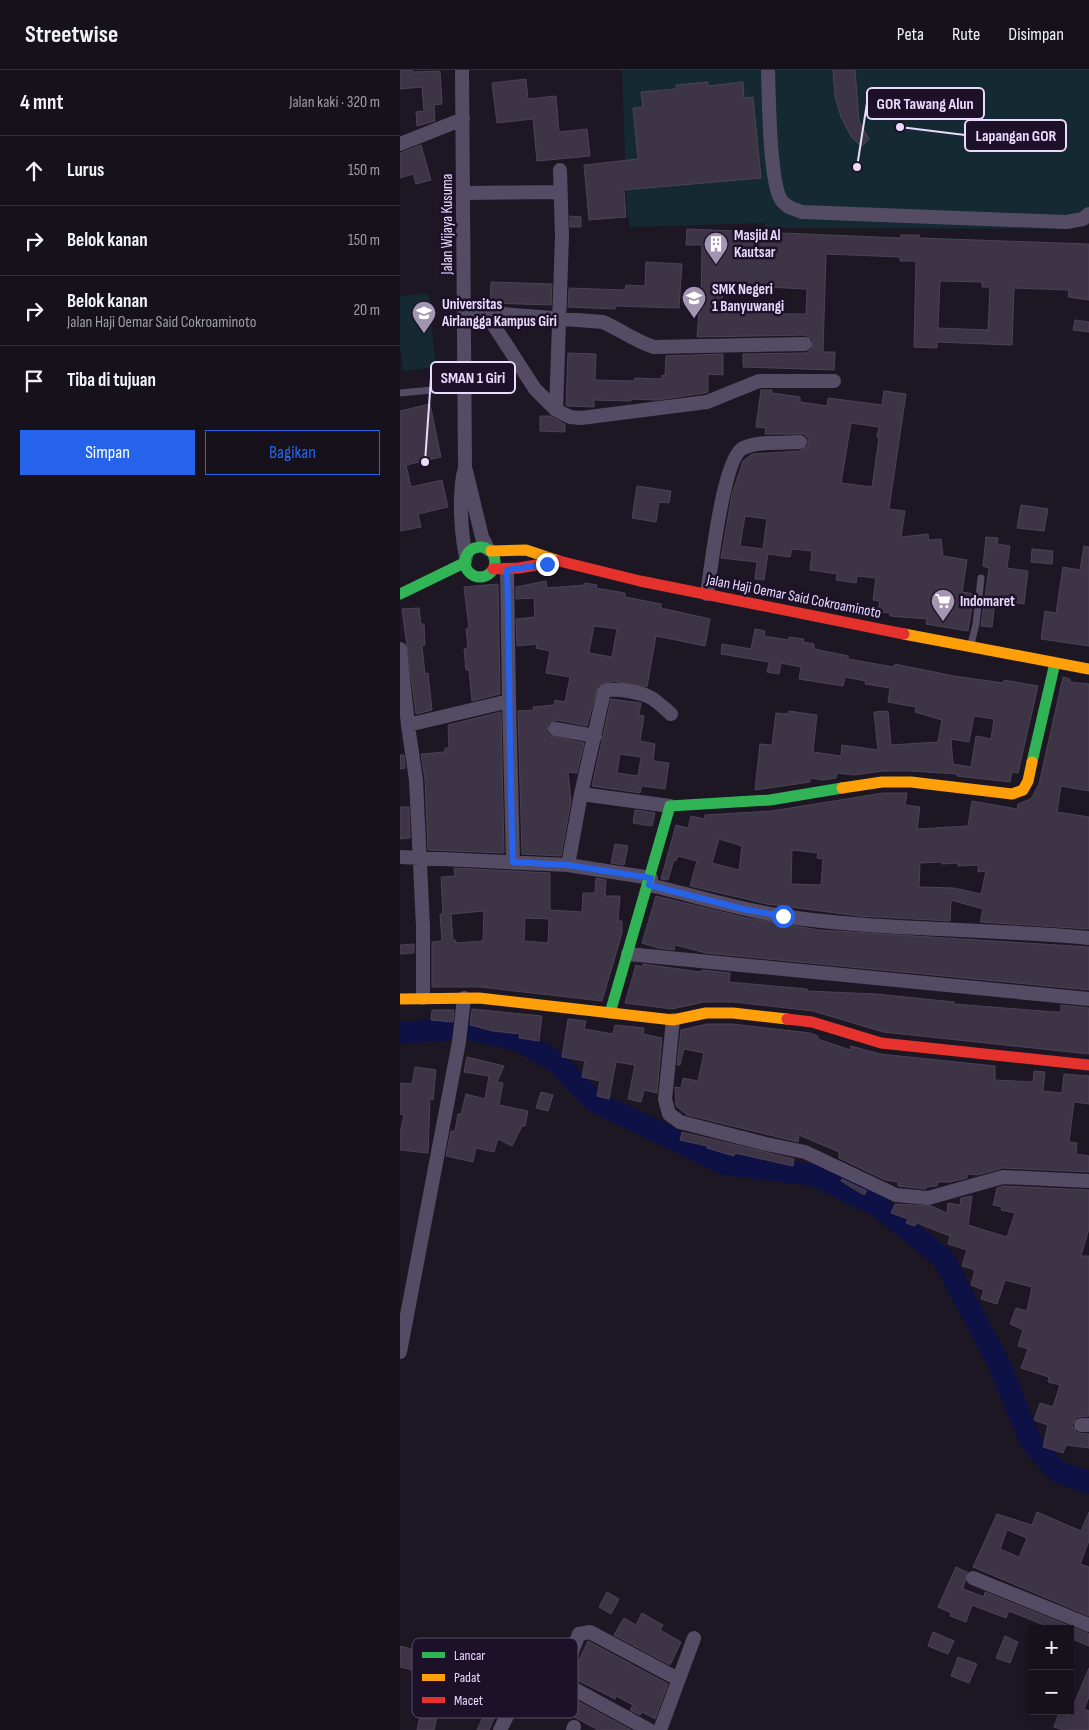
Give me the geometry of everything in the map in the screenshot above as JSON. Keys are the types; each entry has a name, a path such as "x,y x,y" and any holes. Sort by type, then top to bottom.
{"street":[{"name":"Jalan Wijaya Kusuma","path":"462,70 465,468"},
{"path":"768,70 774,178 781,200 789,208 802,212 1066,222 1083,219 1089,214"},
{"path":"400,144 463,119"},
{"path":"556,410 562,236 560,170"},
{"path":"463,193 560,192"},
{"path":"464,311 603,322 619,329 636,341 654,347 805,344"},
{"path":"484,312 535,389 556,410 570,417 581,418 707,402 759,381 834,381"},
{"path":"707,594 724,491 729,468 737,453 744,448 760,445 800,442"},
{"path":"465,468 482,537 500,570 510,701 513,862"},
{"path":"465,468 462,490 463,543 468,571 476,576"},
{"path":"404,593 466,559 475,548 489,550 520,549 544,553 559,561"},
{"name":"Jalan Haji Oemar Said Cokroaminoto","path":"500,570 559,561 707,594 1089,669"},
{"path":"459,581 476,576 486,576 500,570"},
{"path":"404,593 426,591 442,586"},
{"path":"400,649 416,780 420,857 423,998"},
{"path":"581,794 670,806 770,800 882,782 911,782 1000,794 1017,792 1023,790 1028,781 1055,663"},
{"path":"568,865 581,794 604,692 607,689 615,689 651,697 671,714"},
{"path":"408,725 510,701"},
{"path":"555,729 595,736"},
{"path":"610,1013 650,881 670,806"},
{"path":"400,857 568,865 650,881 747,910 783,916 1089,938"},
{"path":"628,954 1089,999"},
{"path":"400,999 423,998 464,1005 610,1013 673,1020 706,1013 733,1013 812,1022 881,1043 1089,1065"},
{"path":"400,1352 459,1042 464,1005"},
{"path":"673,1020 665,1099 669,1114 680,1122 750,1141 806,1152 896,1195 928,1198 1003,1177 1089,1181"},
{"path":"974,1578 1089,1624"},
{"path":"578,1639 580,1634 590,1632 678,1679"},
{"path":"660,1730 694,1638"},
{"path":"578,1691 649,1730"},
{"path":"500,1730 506,1718"}],"lane":[{"path":"400,393 464,387"},
{"path":"970,647 976,624 981,578"}],"shaded area":[{"path":"622,70 1089,70 1089,224 1070,229 765,228 765,223 630,227 627,210"},
{"path":"428,293 436,367 403,371 400,346 400,296"}],"building":[{"path":"400,70 412,70 413,72 440,71 442,104 434,105 435,121 417,126 416,112 424,111 422,87 400,89"},
{"path":"833,70 855,70 859,121 869,139 862,146 852,138 841,117 835,96"},
{"path":"526,79 528,99 556,96 559,132 587,129 590,156 537,161 533,119 497,123 492,83"},
{"path":"708,82 708,86 743,82 744,98 753,97 761,178 624,190 626,217 589,220 584,165 638,159 633,108 643,107 641,92 676,89 676,85"},
{"path":"421,145 431,180 416,184 413,174 400,178 400,153"},
{"path":"570,216 581,217 581,227 570,227"},
{"path":"687,229 901,238 901,235 919,235 919,238 1089,244 1089,300 1068,297 1069,290 1014,288 1012,345 937,342 937,348 914,347 916,261 900,261 900,257 826,254 823,352 835,352 834,370 743,367 743,354 806,353 812,349 813,340 805,335 697,337 699,312 701,312 702,245 686,245","holes":["940,281 982,282 982,287 990,287 988,330 938,328","723,285 807,289 806,314 722,313"]},
{"path":"646,262 682,264 679,308 615,306 615,309 568,307 569,288 625,290 626,285 645,286"},
{"path":"491,282 552,284 551,305 490,303"},
{"path":"1075,320 1089,322 1089,332 1073,330"},
{"path":"568,353 596,354 595,380 634,381 635,378 662,379 662,375 665,376 666,356 723,354 723,375 708,374 708,392 705,393 657,400 594,400 594,407 568,406 566,405"},
{"path":"761,390 772,390 772,393 800,397 800,402 827,406 828,398 882,405 884,391 906,394 889,509 905,511 901,537 928,534 929,540 941,539 943,556 967,560 962,592 974,594 968,631 926,624 927,619 890,616 890,613 878,612 880,601 873,600 876,578 857,576 856,583 836,580 837,574 810,570 812,551 792,549 790,557 768,554 764,580 755,579 757,562 721,558 732,494 743,461 752,454 800,451 808,446 808,438 804,434 765,434 766,428 756,427","holes":["851,423 879,427 872,487 841,483","745,516 767,519 763,549 740,546"]},
{"path":"430,404 441,457 406,465 411,487 442,480 448,507 418,514 421,527 400,531 400,411"},
{"path":"540,416 550,416 565,424 565,432 540,431"},
{"path":"637,486 671,491 669,503 659,502 656,522 632,518"},
{"path":"1021,505 1048,509 1044,531 1017,528"},
{"path":"986,537 998,538 997,544 1010,546 1007,568 1028,571 1024,604 995,600 992,627 981,626 989,568 983,566"},
{"path":"1084,546 1089,547 1089,646 1041,639 1045,611 1056,613 1063,567 1080,570"},
{"path":"1032,549 1053,551 1052,564 1031,562"},
{"path":"546,581 547,588 584,585 585,583 597,585 596,588 625,593 625,597 661,604 661,608 710,619 705,646 656,636 647,687 614,681 598,686 587,726 557,720 548,724 547,732 550,736 584,743 577,773 568,772 571,801 561,856 522,854 518,711 534,710 533,707 554,705 555,700 565,702 570,677 546,673 550,651 536,648 537,644 517,646 516,619 535,617 534,598 516,599 516,587","holes":["594,626 617,629 612,657 589,653"]},
{"path":"498,584 500,694 472,701 469,670 466,670 464,649 468,648 466,629 469,628 464,587"},
{"path":"419,608 421,624 424,624 425,645 422,646 425,674 428,673 432,710 416,714 402,609"},
{"path":"755,629 765,631 764,636 789,640 789,637 804,639 803,642 814,644 814,649 848,656 848,659 894,667 895,664 954,676 1003,683 1004,680 1038,686 1018,773 1012,772 1010,782 957,776 957,774 911,771 882,771 854,775 837,773 836,778 823,780 810,778 810,782 755,790 760,744 772,745 776,713 788,714 789,711 817,715 813,752 841,756 842,745 878,750 874,712 888,711 891,745 938,742 942,720 915,712 916,707 888,702 890,688 865,684 866,681 845,677 843,686 799,679 801,667 781,663 779,674 767,672 769,662 721,654 722,644 751,649","holes":["974,716 994,719 991,739 976,736 971,767 953,764 951,739 969,742"]},
{"path":"1063,677 1070,679 1070,682 1089,684 1089,791 1061,786 1057,812 1089,817 1089,929 980,922 983,909 951,900 950,921 859,916 767,904 690,886 697,861 678,856 676,861 674,860 668,880 661,879 676,825 688,828 691,816 704,819 705,815 772,811 883,793 907,793 905,805 920,807 917,829 968,826 972,801 1017,809 1018,804 1031,799 1039,784","holes":["719,839 742,846 739,870 712,863","792,850 818,853 817,858 823,859 821,885 791,884","942,862 942,864 958,863 958,866 978,865 978,872 986,871 981,894 954,888 919,887 920,863"]},
{"path":"611,699 641,703 639,715 644,716 640,741 655,744 653,761 669,763 665,789 642,786 640,793 592,786","holes":["620,754 641,757 638,776 617,773"]},
{"path":"501,712 504,853 428,850 425,779 421,754 445,752 445,748 449,748 448,725"},
{"path":"400,755 404,755 405,768 400,769"},
{"path":"400,807 409,807 410,838 400,839"},
{"path":"635,810 655,813 652,826 633,823"},
{"path":"615,844 628,846 624,865 611,863"},
{"path":"454,868 550,873 550,910 582,912 583,893 595,893 596,878 606,880 605,896 620,896 618,921 622,921 622,933 602,1001 480,987 432,987 432,942 442,941 440,914 443,914 441,877 455,876","holes":["484,911 483,941 456,943 456,940 453,940 451,914","525,918 549,919 548,943 524,941"]},
{"path":"656,896 747,918 819,930 1089,947 1089,990 706,953 675,945 674,950 658,948 642,943"},
{"path":"414,944 414,953 400,954 400,945"},
{"path":"643,964 701,972 702,970 730,973 729,982 807,989 807,991 876,994 954,1002 954,1004 1055,1012 1061,1012 1061,1005 1089,1008 1089,1054 883,1032 813,1011 734,1002 704,1002 672,1009 625,1003 636,965 642,967"},
{"path":"472,1009 542,1016 539,1041 519,1038 520,1034 493,1031 470,1025"},
{"path":"432,1010 454,1010 453,1022 431,1020"},
{"path":"568,1019 586,1021 584,1029 613,1034 615,1025 644,1028 643,1034 662,1038 657,1093 644,1090 641,1102 628,1099 635,1065 616,1062 609,1099 597,1096 600,1081 582,1077 585,1061 562,1057"},
{"path":"707,1024 732,1024 810,1033 818,1036 818,1039 850,1050 851,1046 880,1054 995,1066 995,1080 1033,1082 1034,1071 1045,1072 1043,1091 1062,1093 1064,1074 1089,1076 1089,1104 1074,1102 1069,1142 1077,1143 1076,1154 1089,1156 1089,1172 1003,1168 978,1175 967,1174 967,1178 951,1182 938,1182 937,1186 926,1187 926,1189 898,1186 898,1182 885,1180 839,1158 839,1152 799,1135 798,1142 687,1115 676,1106 675,1087 681,1088 683,1078 698,1081 704,1053 684,1049 680,1065 677,1065 681,1030"},
{"path":"467,1057 504,1066 497,1082 503,1083 499,1105 528,1111 525,1126 522,1126 512,1146 498,1139 494,1152 476,1148 473,1162 446,1156 451,1131 455,1131 458,1114 461,1114 466,1094 485,1099 489,1076 464,1072"},
{"path":"415,1067 436,1070 433,1100 430,1099 428,1153 400,1150 400,1134 404,1115 400,1114 400,1083 412,1084"},
{"path":"541,1092 553,1095 548,1111 536,1108"},
{"path":"682,1132 794,1159 793,1166 735,1153 734,1156 707,1148 707,1146 680,1140"},
{"path":"842,1179 867,1191 864,1195 841,1181"},
{"path":"1004,1186 1089,1190 1089,1229 1081,1256 1089,1256 1089,1416 1077,1417 1072,1425 1077,1433 1089,1434 1089,1448 1066,1445 1063,1453 1043,1447 1048,1425 1034,1420 1040,1403 1053,1407 1060,1385 1048,1382 1049,1377 1021,1368 1028,1349 1018,1346 1023,1330 1010,1324 1016,1308 1027,1311 1032,1287 1005,1280 997,1304 981,1299 984,1290 971,1285 975,1270 962,1266 967,1250 948,1244 950,1236 917,1223 915,1226 906,1223 908,1219 891,1213 895,1204 931,1206 947,1213 948,1203 960,1205 961,1198 972,1196 968,1225 1007,1237 1015,1213 1001,1210 1002,1207 993,1205 997,1188"},
{"path":"1037,1512 1081,1531 1089,1512 1089,1541 1080,1564 1089,1567 1089,1616 973,1567 997,1514 1032,1525","holes":["1007,1530 1027,1538 1019,1557 1000,1549"]},
{"path":"956,1567 967,1572 963,1589 984,1597 985,1592 1067,1625 1044,1625 1009,1611 1006,1618 972,1605 966,1622 950,1616 951,1613 938,1607"},
{"path":"607,1592 619,1599 611,1614 599,1607"},
{"path":"642,1613 663,1625 660,1630 681,1642 670,1665 614,1635 624,1618 636,1625"},
{"path":"1074,1628 1089,1634 1089,1646 1074,1640"},
{"path":"933,1632 954,1641 948,1654 928,1646"},
{"path":"1005,1636 1018,1642 1010,1663 996,1658"},
{"path":"588,1641 668,1684 655,1719 642,1712 640,1715 630,1710 633,1705 616,1696 615,1699 578,1680 578,1662"},
{"path":"400,1646 412,1649 412,1670 400,1667"},
{"path":"958,1657 977,1664 969,1683 951,1676"},
{"path":"1089,1668 1089,1697 1084,1709 1089,1711 1089,1730 1064,1730 1054,1727 1058,1715 1074,1715 1074,1704"},
{"path":"578,1701 631,1730 598,1730 576,1718 578,1718"},
{"path":"420,1718 437,1718 434,1730 417,1730"},
{"path":"483,1718 494,1718 489,1730 477,1730"}],"waterway":[{"path":"400,1033 467,1028 521,1041 556,1062 594,1101 725,1164 814,1175 878,1206 943,1258 999,1364 1031,1442 1057,1471 1089,1483"}],"traffic: fast":[{"path":"480,547 486,548 494,556 495,562 494,568 486,576 480,577 474,576 466,568 465,562 466,556 474,548 480,547"},
{"path":"400,594 466,562"},
{"path":"1032,762 1055,663"},
{"path":"610,1013 670,806 770,800 842,788"}],"traffic: slow":[{"path":"491,551 526,550 559,561"},
{"path":"904,634 1089,669"},
{"path":"842,788 882,782 911,782 1012,794 1023,790 1028,781 1032,762"},
{"path":"400,999 479,998 673,1020 706,1013 733,1013 787,1019"}],"traffic: jam":[{"path":"493,569 519,568 559,561 640,581 904,634"},
{"path":"787,1019 812,1022 881,1043 1089,1065"}],"place":[{"name":"Lapangan GOR","path":"900,127"},
{"name":"GOR Tawang Alun","path":"857,167"},
{"name":"Masjid Al Kautsar","path":"716,265"},
{"name":"SMK Negeri 1 Banyuwangi","path":"694,319"},
{"name":"Universitas Airlangga Kampus Giri","path":"424,334"},
{"name":"SMAN 1 Giri","path":"425,462"},
{"name":"Indomaret","path":"943,622"}],"route":[{"path":"547,564 507,570 510,676 509,752 513,862 568,865 651,878 649,885 710,898 747,910 783,916"}]}
